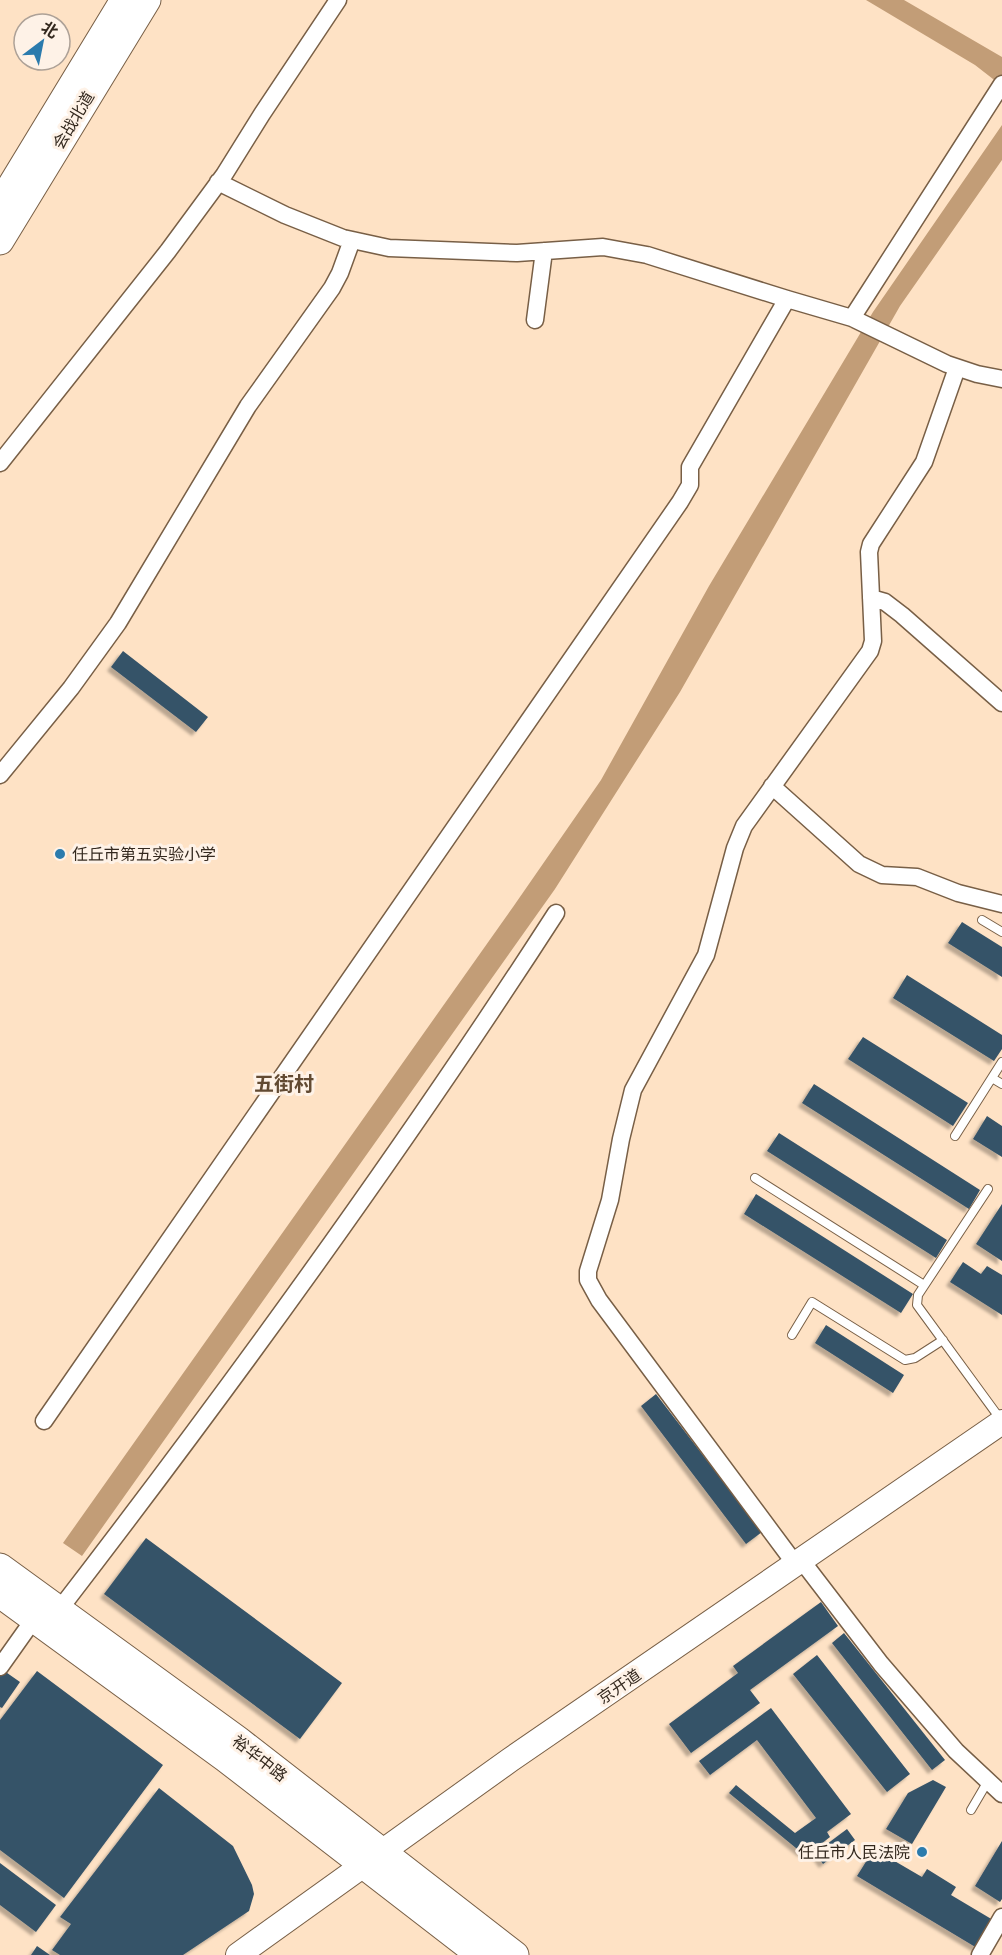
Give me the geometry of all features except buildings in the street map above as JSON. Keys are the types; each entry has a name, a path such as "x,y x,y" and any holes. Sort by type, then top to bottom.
{"main road":[{"name":"会战北道","path":"0,204 124,0"},
{"name":"会战北道","path":"0,241 147,0"},
{"name":"京开道","path":"238,1955 510,1760 1002,1422"},
{"name":"裕华中路","path":"0,1567 238,1740 480,1955"},
{"name":"裕华中路","path":"0,1594 225,1758 515,1955"}],"street":[{"path":"0,463 168,251 218,182 338,0"},
{"path":"854,319 999,88"},
{"path":"218,182 285,215 352,240 389,248 517,253 603,247 647,255 854,319 957,368 1002,380"},
{"path":"0,775 71,688 118,623 248,406 332,288 352,240"},
{"path":"535,320 544,251"},
{"path":"44,1421 680,502 690,485 690,467 787,299"},
{"path":"957,368 924,462 871,544 869,552 873,641 870,651 744,826 735,848 706,955 633,1090 610,1200 588,1271 588,1280 599,1300 799,1563 881,1664 956,1751 1002,1794"},
{"path":"871,597 885,602 902,615 1002,703"},
{"path":"772,786 859,864 882,874 917,878 1002,904"},
{"path":"59,1610 155,1486 311,1271 485,1024 556,913"},
{"path":"0,1667 34,1619"},
{"path":"980,1955 1002,1917"}],"lane":[{"path":"982,920 1002,932"},
{"path":"955,1136 1002,1062"},
{"path":"992,1078 1002,1084"},
{"path":"755,1178 924,1285"},
{"path":"988,1189 924,1285 918,1295 917,1305 1002,1422"},
{"path":"792,1335 812,1302 905,1360 915,1358 943,1340"},
{"path":"971,1810 987,1781"}],"shaded area":[{"path":"866,0 904,0 1002,57 1002,86 975,65"},
{"path":"1002,125 1002,160 900,306 680,692 555,889 82,1556 63,1543 601,780 709,586 873,312"}],"place":[{"name":"任丘市第五实验小学","path":"60,854"},
{"name":"任丘市人民法院","path":"922,1852"}],"district":[{"name":"五街村","path":"284,1084"}]}
